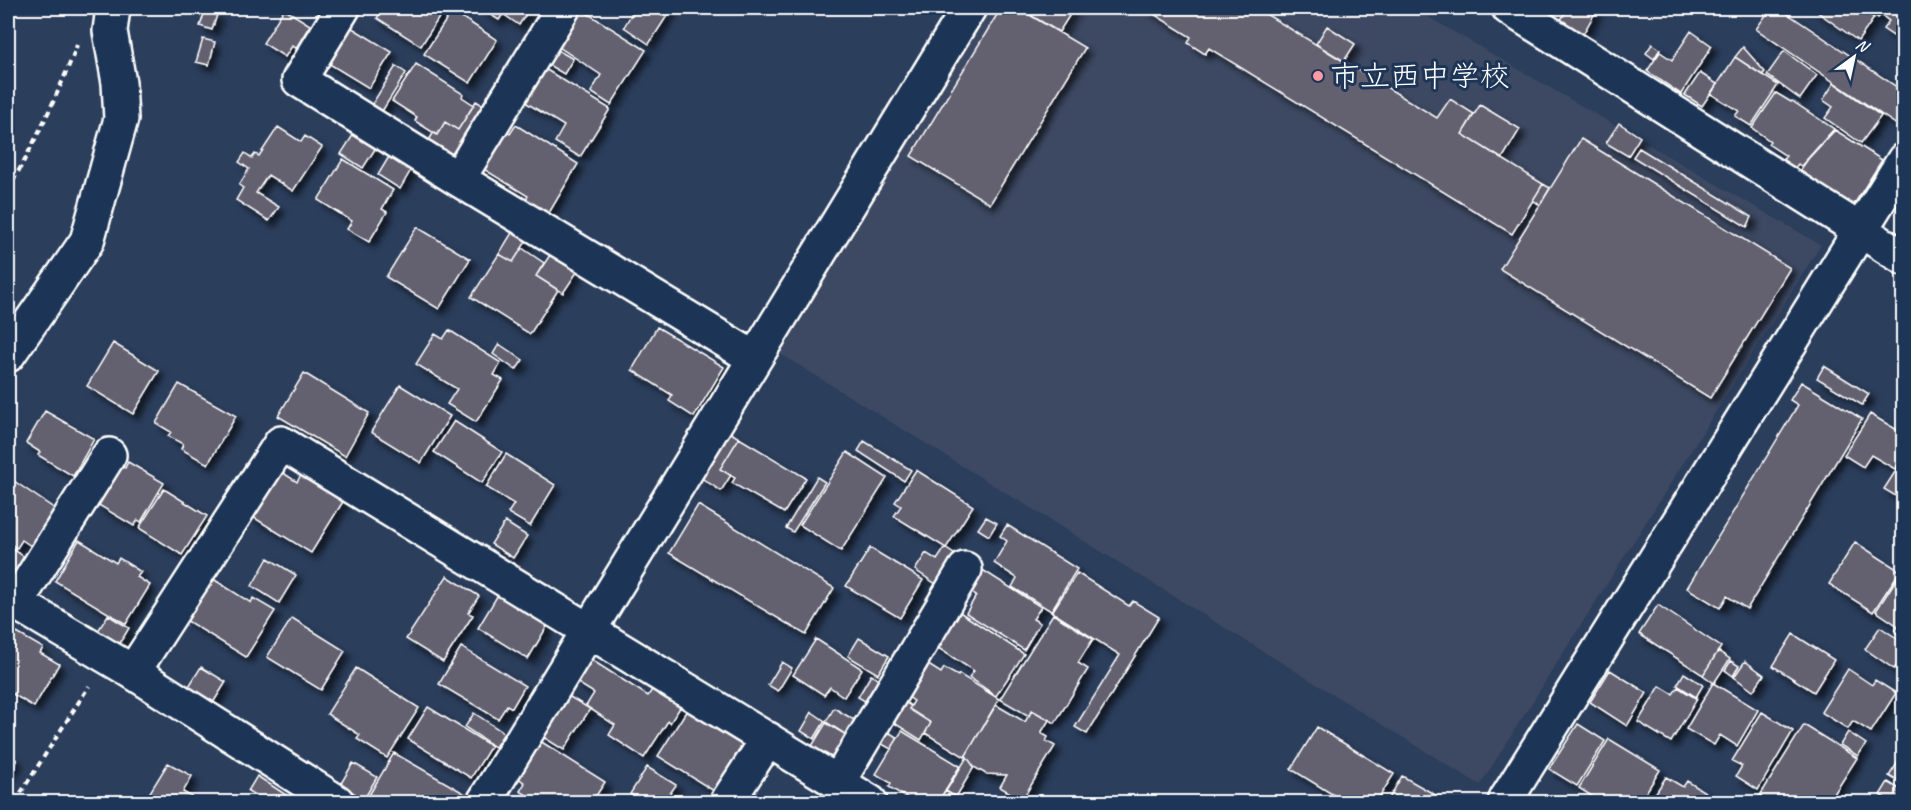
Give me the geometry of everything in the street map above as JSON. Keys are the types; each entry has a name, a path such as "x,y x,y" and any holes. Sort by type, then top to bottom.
{"street":[{"path":"8,355 87,241 121,119 119,83 110,32 113,8"},
{"path":"343,8 299,80 754,358"},
{"path":"458,179 563,8"},
{"path":"484,802 969,8"},
{"path":"1509,8 1904,258"},
{"path":"1509,801 1904,160"},
{"path":"120,665 282,443 870,802"},
{"path":"109,455 12,601 120,665 337,802"},
{"path":"838,782 965,569"},
{"path":"727,802 768,739"}],"path":[{"path":"8,190 64,79 79,38"},
{"path":"15,802 120,665"}],"shaded area":[{"path":"987,8 1413,8 1821,245 1480,785 774,350"}],"building":[{"path":"380,8 445,8 421,46 377,18 383,9"},
{"path":"479,8 530,8 519,25 503,14 499,20"},
{"path":"575,8 579,8 646,50 611,105 591,92 601,75 553,43"},
{"path":"623,8 672,8 649,44 624,27 632,13"},
{"path":"1001,8 1018,8 1085,48 990,204 911,156"},
{"path":"1037,8 1074,8 1059,32 1032,16"},
{"path":"1144,8 1256,8 1437,118 1450,99 1474,114 1462,134 1543,184 1512,234 1209,48 1205,54 1188,43 1191,37"},
{"path":"1568,8 1590,8 1596,11 1583,34 1560,21"},
{"path":"1771,8 1779,8 1904,92 1904,116 1897,125 1756,29"},
{"path":"1812,8 1859,8 1874,18 1858,41"},
{"path":"1865,8 1904,8 1904,43 1883,29 1889,21 1881,15 1878,18"},
{"path":"284,9 310,25 296,48 292,46 285,57 263,43"},
{"path":"205,11 217,15 212,30 200,26"},
{"path":"452,11 497,40 470,83 424,54"},
{"path":"344,23 392,52 369,88 323,60"},
{"path":"1327,26 1355,44 1344,61 1316,44"},
{"path":"1691,31 1712,46 1681,94 1647,71 1660,52 1672,60"},
{"path":"203,39 215,42 209,65 196,62"},
{"path":"1652,44 1660,49 1654,59 1646,53"},
{"path":"549,45 573,59 564,74 540,60"},
{"path":"1743,47 1765,72 1762,75 1735,57"},
{"path":"1784,51 1817,75 1800,99 1767,75"},
{"path":"1735,57 1778,85 1751,126 1735,116 1739,111 1711,94"},
{"path":"416,64 463,94 462,97 474,105 458,130 445,122 437,135 415,121 417,117 392,101"},
{"path":"396,66 406,73 379,116 369,109"},
{"path":"545,69 610,109 580,157 555,142 564,126 525,102"},
{"path":"1700,73 1717,84 1702,106 1685,95"},
{"path":"1834,83 1881,116 1861,143 1825,118 1833,107 1823,100"},
{"path":"1776,93 1834,129 1801,166 1798,164 1794,169 1782,161 1786,156 1768,144 1770,141 1752,128"},
{"path":"476,101 486,107 457,153 443,157 426,145 434,132 437,135 445,122 458,130"},
{"path":"1480,105 1520,129 1502,159 1462,134"},
{"path":"1619,123 1640,137 1628,156 1606,143"},
{"path":"516,125 578,164 546,218 524,204 528,196 477,165 500,127 510,134"},
{"path":"278,127 301,142 305,136 322,147 293,191 268,175 256,193 279,207 269,221 236,200 243,188 239,185 249,169 239,162 245,153 252,158 255,154 259,156"},
{"path":"1835,130 1882,160 1853,206 1799,172"},
{"path":"355,132 377,146 363,168 341,154"},
{"path":"1581,139 1790,268 1710,398 1500,269"},
{"path":"1639,148 1752,217 1747,227 1633,157"},
{"path":"390,155 412,168 400,189 378,175"},
{"path":"343,159 393,190 382,209 387,212 369,242 347,229 352,221 318,200"},
{"path":"1543,184 1550,188 1540,205 1533,200"},
{"path":"417,227 470,259 439,309 386,277"},
{"path":"513,231 527,240 513,262 499,254"},
{"path":"522,248 544,263 536,276 558,290 530,334 471,297 499,254 513,262"},
{"path":"550,255 577,272 563,293 536,276"},
{"path":"657,327 724,367 694,417 669,401 672,395 632,370"},
{"path":"449,330 501,363 494,375 503,380 476,422 447,404 457,389 416,364 435,334 443,339"},
{"path":"113,343 159,371 133,414 87,386"},
{"path":"499,344 523,360 516,370 493,354"},
{"path":"1824,366 1869,394 1862,405 1817,378"},
{"path":"304,373 369,413 345,456 278,416"},
{"path":"1801,382 1862,419 1747,609 1727,596 1720,608 1687,588 1798,405 1790,400"},
{"path":"179,384 236,416 208,464 181,449 183,444 168,436 171,432 156,423"},
{"path":"400,385 450,416 421,463 371,432"},
{"path":"45,411 94,439 73,476 38,455 40,452 26,443"},
{"path":"1870,414 1904,434 1904,456 1895,469 1871,455 1863,467 1844,455"},
{"path":"454,421 502,452 482,483 434,452"},
{"path":"728,431 739,438 720,469 731,475 721,491 700,477"},
{"path":"739,438 806,478 784,513 732,483 735,478 720,469"},
{"path":"864,441 911,470 904,481 858,451"},
{"path":"847,452 887,478 841,551 800,525"},
{"path":"506,454 555,485 530,526 508,513 514,504 486,487"},
{"path":"1904,458 1904,501 1884,489"},
{"path":"128,462 164,483 141,522 138,520 134,526 97,504 116,463 125,468"},
{"path":"277,469 297,482 302,473 344,500 311,553 248,514"},
{"path":"916,470 973,506 946,548 894,516 901,506 895,502"},
{"path":"8,477 55,509 31,546 22,540 17,548 8,542"},
{"path":"817,477 825,482 793,532 786,528"},
{"path":"164,489 207,516 182,555 139,528"},
{"path":"698,505 834,588 806,635 669,553"},
{"path":"986,517 997,523 989,536 978,529"},
{"path":"505,522 527,536 513,558 491,544"},
{"path":"1007,525 1077,569 1051,611 1012,587 1017,578 994,563 1007,541 1000,536"},
{"path":"79,540 116,563 119,558 141,572 137,577 150,585 126,624 55,581"},
{"path":"1855,542 1900,571 1873,612 1829,584"},
{"path":"8,546 26,558 13,580 8,577"},
{"path":"870,548 923,580 900,618 846,586"},
{"path":"945,548 961,559 942,588 915,570 926,553 937,560"},
{"path":"268,558 296,575 279,603 252,586"},
{"path":"981,569 1041,607 1033,619 1040,623 1024,650 966,613 976,596 968,590"},
{"path":"1901,572 1904,574 1904,637 1895,632 1898,626 1876,611"},
{"path":"1077,573 1129,606 1133,601 1159,617 1087,734 1075,727 1120,655 1052,612"},
{"path":"447,576 479,596 468,613 473,615 443,662 406,639"},
{"path":"210,577 251,603 253,598 275,611 246,657 184,619"},
{"path":"499,593 549,623 528,659 478,628"},
{"path":"1658,605 1721,647 1703,675 1639,634"},
{"path":"955,609 1024,654 996,696 969,677 974,671 932,644"},
{"path":"1053,614 1093,639 1078,663 1088,669 1055,723 1032,710 1029,716 1000,699"},
{"path":"108,615 129,628 116,650 94,637"},
{"path":"292,618 345,651 321,690 267,657"},
{"path":"1880,627 1904,643 1904,656 1894,669 1865,649"},
{"path":"10,629 43,648 40,653 59,664 34,707 8,691 8,634"},
{"path":"1793,634 1834,660 1814,692 1773,666"},
{"path":"859,638 889,656 878,674 848,656"},
{"path":"816,639 862,669 844,697 830,687 824,695 793,675"},
{"path":"461,647 525,686 512,708 507,705 498,719 439,684"},
{"path":"1718,651 1730,659 1714,683 1703,675"},
{"path":"590,659 648,696 655,685 683,703 670,723 668,721 644,758 609,735 615,725 586,706 594,693 576,682"},
{"path":"922,661 941,673 944,668 958,676 959,674 999,699 965,757 925,733 931,723 909,709 914,701 902,693"},
{"path":"1731,661 1739,666 1733,676 1725,670"},
{"path":"1745,661 1764,675 1753,691 1734,677"},
{"path":"782,662 792,668 778,691 768,685"},
{"path":"201,667 226,682 211,706 186,691"},
{"path":"356,668 419,708 387,758 357,739 360,735 327,714"},
{"path":"1848,669 1872,685 1875,680 1896,693 1871,732 1853,721 1848,729 1821,712"},
{"path":"1610,670 1647,693 1627,726 1590,702"},
{"path":"1684,673 1703,685 1696,697 1677,685"},
{"path":"871,675 883,681 870,704 858,697"},
{"path":"1713,683 1758,710 1737,746 1720,735 1714,745 1686,729"},
{"path":"1660,686 1673,694 1678,687 1697,699 1671,742 1638,722"},
{"path":"565,694 590,709 564,750 540,735"},
{"path":"900,699 911,706 909,709 931,723 921,740 888,719"},
{"path":"996,705 1025,722 1032,710 1049,720 1041,733 1048,737 1046,741 1055,746 1022,800 1000,787 1007,775 986,774 974,767 966,755"},
{"path":"428,707 491,746 471,778 408,739"},
{"path":"834,708 861,724 848,736 826,722"},
{"path":"687,710 742,745 714,791 658,756"},
{"path":"812,712 825,721 814,739 801,731"},
{"path":"1762,712 1793,731 1758,790 1736,776 1742,766 1732,761"},
{"path":"474,713 504,733 495,747 465,727"},
{"path":"826,723 848,736 834,759 812,746"},
{"path":"1578,724 1605,741 1577,786 1549,769"},
{"path":"1804,725 1857,758 1829,802 1756,802"},
{"path":"1317,727 1394,774 1376,802 1334,802 1337,797 1291,769"},
{"path":"882,728 898,738 891,749 875,740"},
{"path":"902,731 960,766 938,802 914,802 889,787 891,783 876,774"},
{"path":"1848,732 1866,744 1858,756 1840,745"},
{"path":"1609,739 1660,770 1640,802 1601,802 1579,788"},
{"path":"540,741 605,782 592,802 539,802 520,791 525,783 517,777"},
{"path":"394,753 469,796 465,802 365,802"},
{"path":"1904,753 1904,785 1889,776"},
{"path":"8,754 17,760 8,777"},
{"path":"967,757 974,767 956,797 946,791"},
{"path":"168,763 192,776 183,792 200,802 144,802"},
{"path":"353,763 377,777 364,799 340,785"},
{"path":"647,767 676,785 664,802 643,802 630,794"},
{"path":"257,776 286,795 281,802 267,802 248,791"},
{"path":"1402,776 1448,802 1387,802"},
{"path":"1666,777 1683,787 1687,781 1718,800 1717,802 1650,802"},
{"path":"1888,782 1904,792 1904,802 1891,802 1880,795"},
{"path":"945,791 956,797 965,802 938,802"},
{"path":"753,795 764,802 748,802"}],"place":[{"name":"市立西中学校","path":"1318,76"}]}
